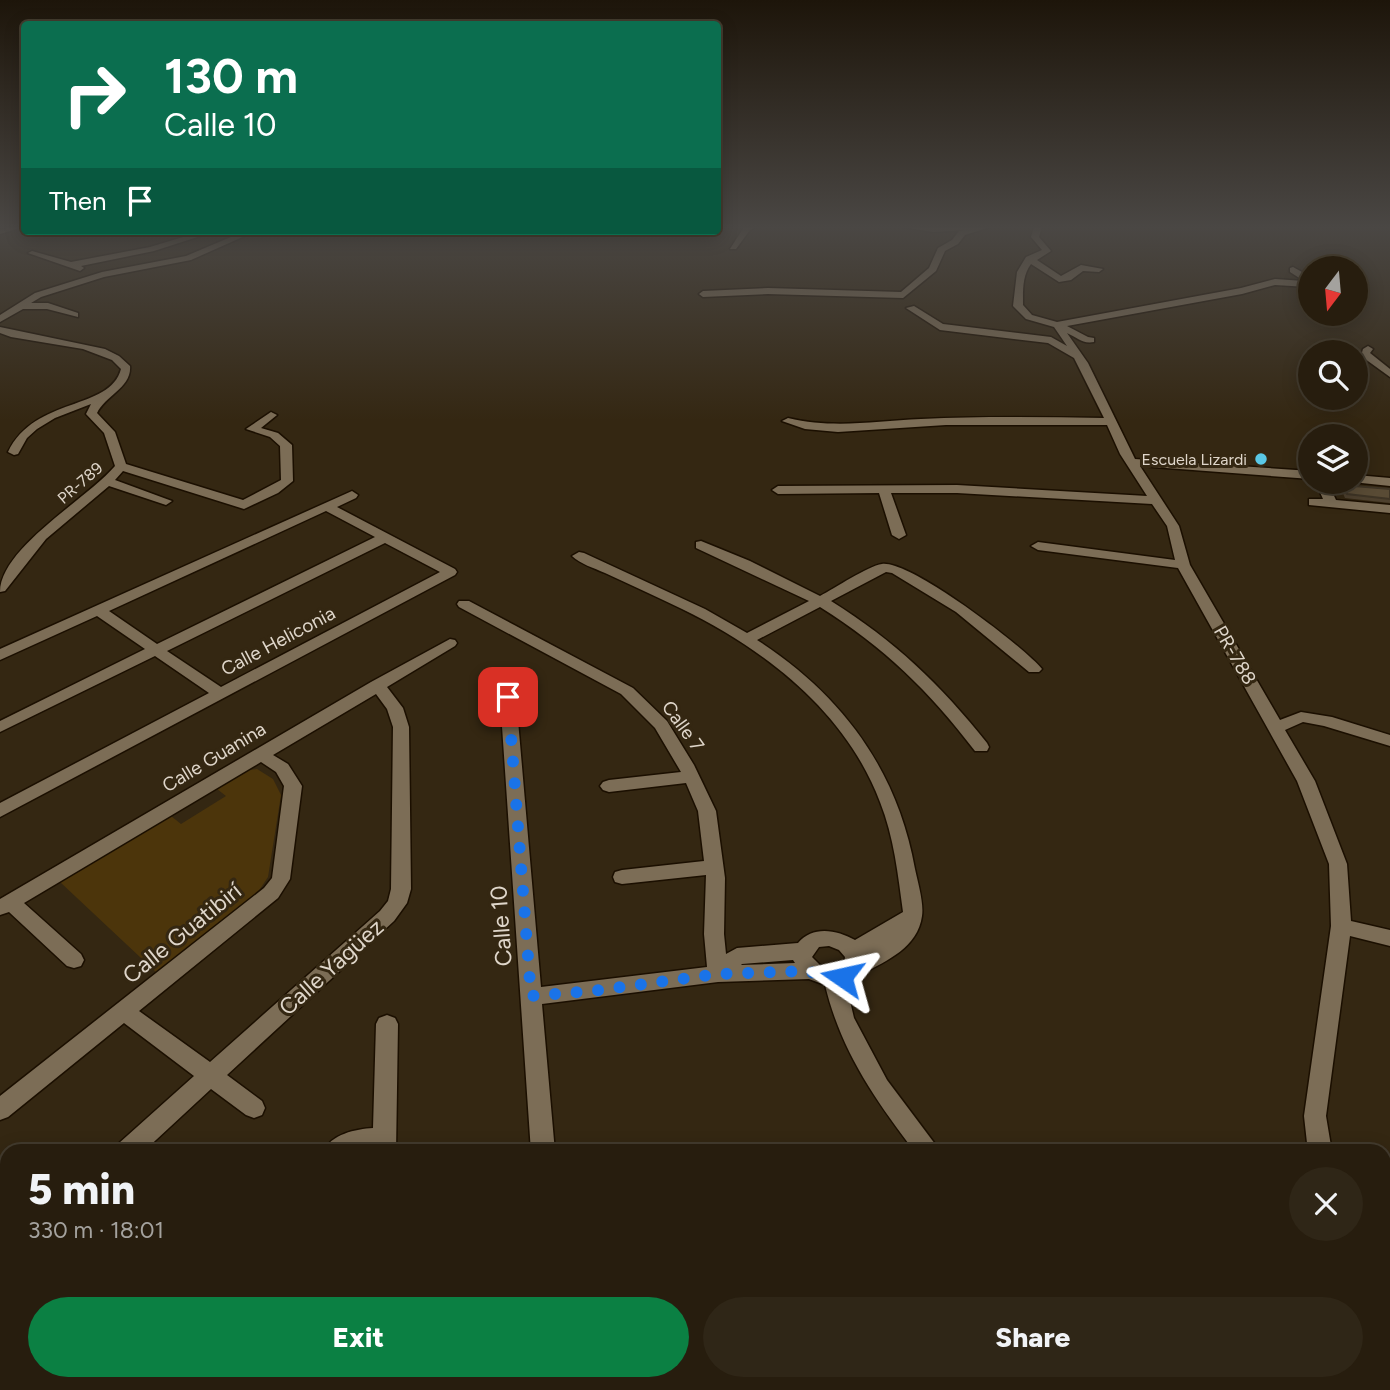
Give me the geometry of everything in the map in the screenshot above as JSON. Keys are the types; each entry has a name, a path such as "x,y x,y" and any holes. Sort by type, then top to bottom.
{"street":[{"path":"0,319 38,295 48,292"},
{"path":"703,294 749,292"},
{"path":"797,292 903,295 907,292"},
{"path":"1018,292 1018,306 1029,317 1091,340"},
{"path":"1057,326 1237,292"},
{"path":"23,306 48,306 75,315"},
{"path":"911,308 940,327 1051,341 1083,363"},
{"name":"PR-788","path":"1057,326 1083,363 1126,454 1173,526 1183,565 1306,781 1338,864 1341,926 1315,1116 1319,1144"},
{"path":"0,330 81,346 117,357 126,368 117,387 103,398 77,405 40,422 23,434 14,452"},
{"path":"1368,356 1390,374"},
{"name":"PR-789","path":"0,588 47,531 108,482 121,466 109,432 91,414 93,405 103,398"},
{"path":"121,466 160,479 204,489 244,505 287,481 286,445 274,435 252,429 271,415"},
{"path":"789,421 803,426 862,430 884,424 936,422 1048,419 1112,422"},
{"path":"1133,462 1298,474"},
{"path":"1368,480 1390,482"},
{"path":"108,482 166,500"},
{"path":"884,489 899,535"},
{"path":"778,490 957,489 1156,500"},
{"path":"1327,494 1332,504"},
{"path":"0,655 352,495"},
{"path":"1313,502 1390,509"},
{"name":"Calle Heliconia","path":"0,811 450,572 326,506"},
{"path":"0,727 384,538"},
{"path":"701,545 821,601 862,625 899,653 956,712 981,747"},
{"path":"1038,547 1183,565"},
{"path":"531,996 592,991 718,974 737,956 806,961 817,976 877,958 894,937 909,930 913,915 904,856 891,808 873,769 845,723 798,674 749,638 579,556"},
{"path":"749,638 884,568 896,570 961,609 1034,668"},
{"name":"Calle 7","path":"464,604 627,691 661,725 692,777 707,811 714,867 714,934 718,974"},
{"path":"98,610 220,694"},
{"name":"Calle Guanina","path":"5,905 450,643"},
{"name":"Calle Yagüez","path":"135,1144 387,916 397,903 401,889 401,727 395,708 377,685"},
{"name":"Calle 10","path":"508,697 542,1144"},
{"path":"1276,728 1301,717 1326,720 1390,741"},
{"name":"Calle Guatibirí","path":"2,1104 124,1011 271,893 281,879 293,786 282,768 260,754"},
{"path":"609,786 692,777"},
{"path":"622,877 714,867"},
{"path":"5,905 74,960"},
{"path":"1341,926 1390,938"},
{"path":"806,961 813,941 830,938 846,944 844,1019 879,1087 923,1144"},
{"path":"124,1011 254,1108"},
{"path":"349,1144 356,1140 384,1144 387,1024"}],"shaded area":[{"path":"257,769 273,779 281,795 268,877 256,895 157,973 60,882 171,816 181,824 226,796 217,789 249,770"}],"building":[{"path":"1368,487 1390,489 1390,499 1347,494 1368,494"}],"place":[{"name":"Escuela Lizardi","path":"1261,459"}],"route":[{"path":"508,697 531,996 592,991 718,974 809,971 825,978 842,977"}]}
